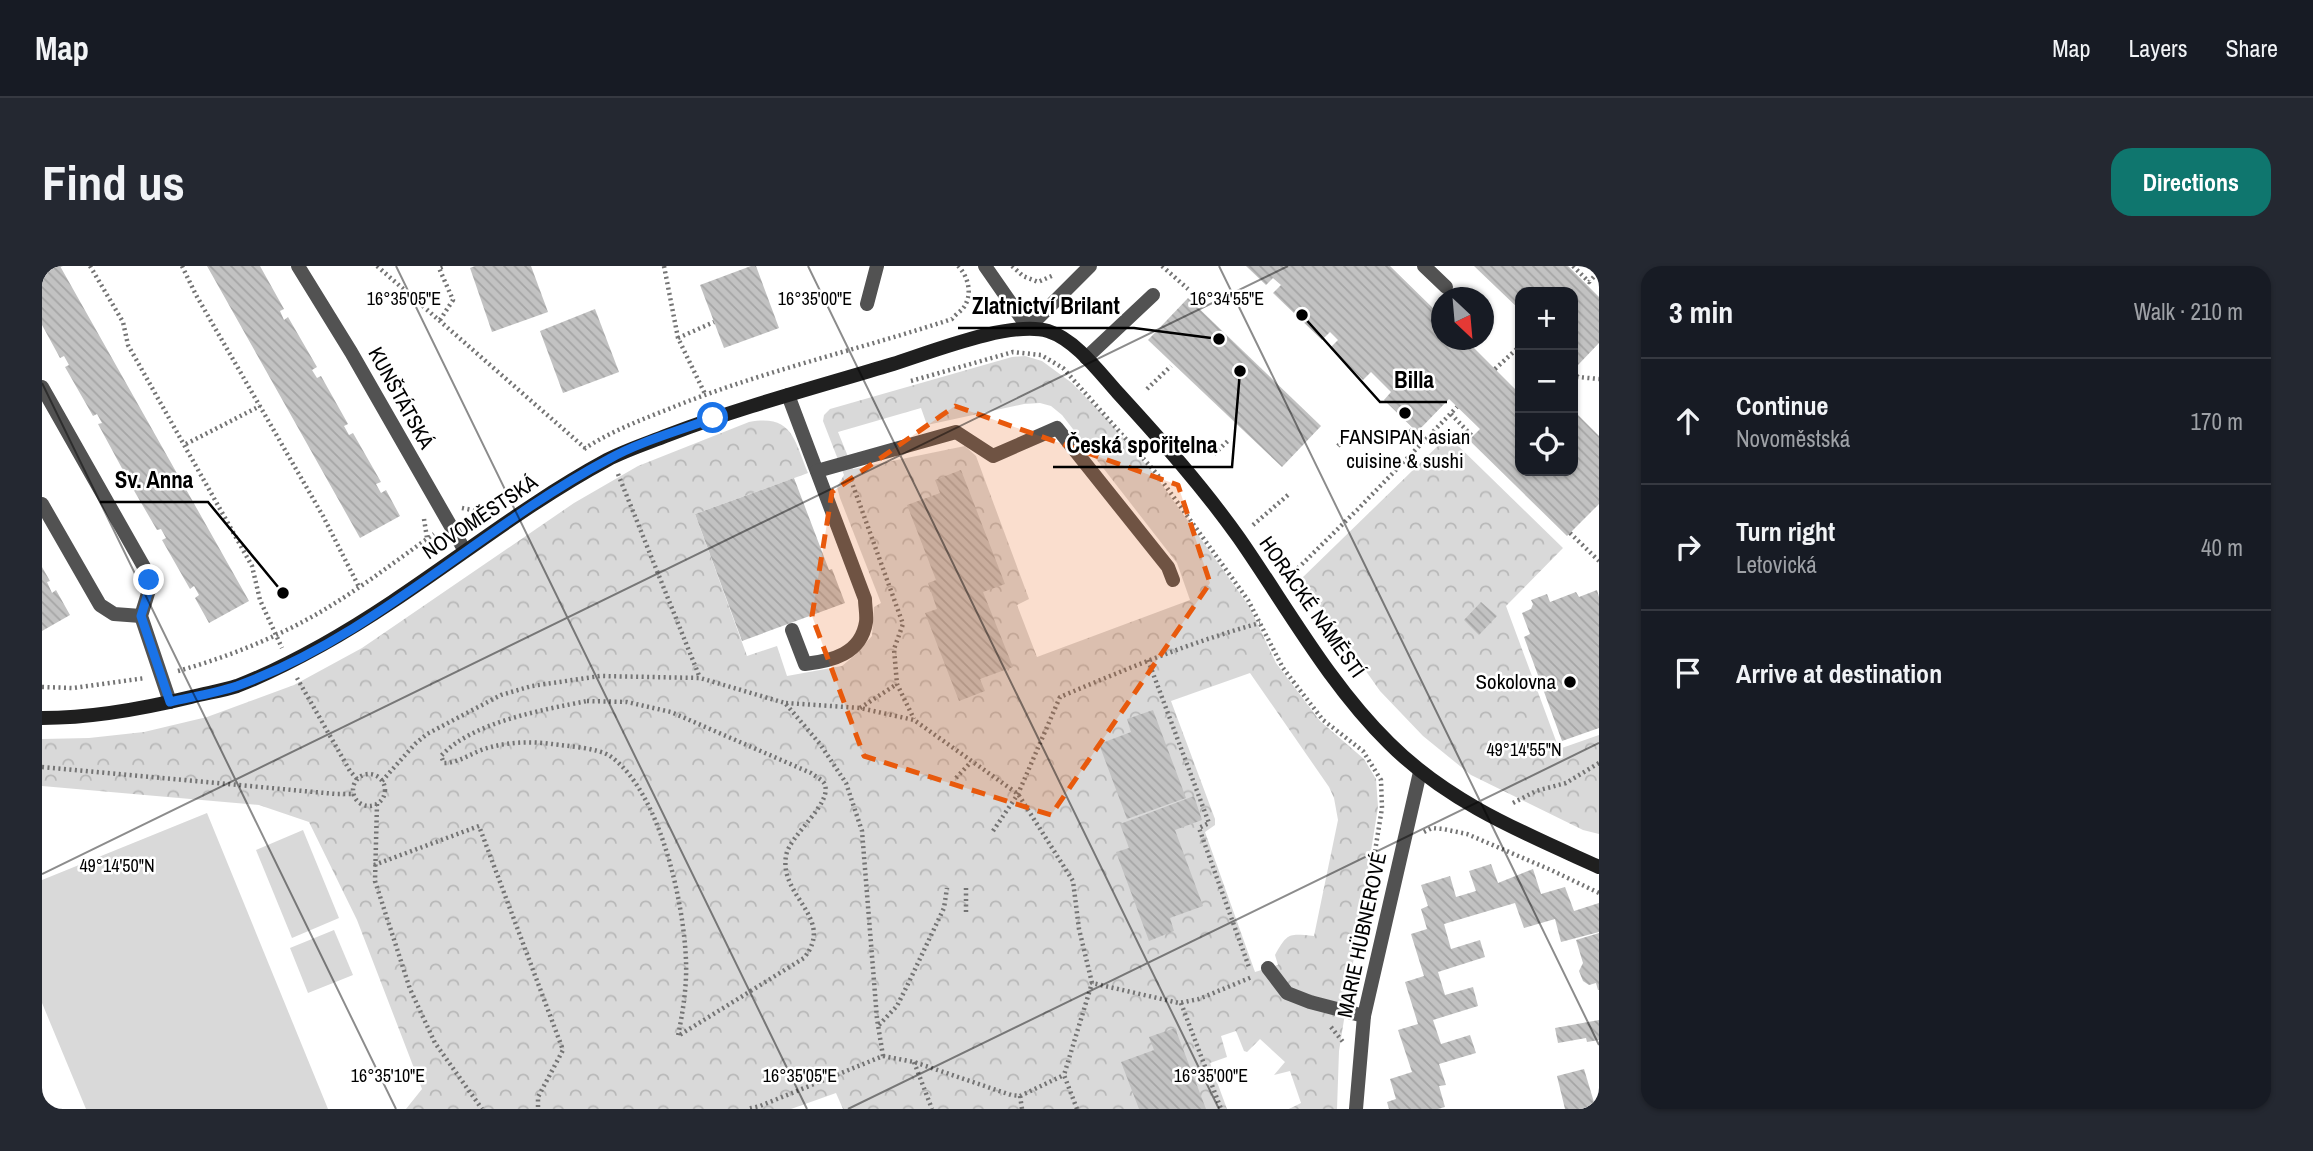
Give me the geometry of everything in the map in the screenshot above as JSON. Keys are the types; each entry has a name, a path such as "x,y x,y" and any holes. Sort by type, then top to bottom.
{"street":[{"name":"KUNŠTÁTSKÁ","path":"298,266 351,352 447,524 465,551"},
{"path":"867,304 877,266"},
{"path":"985,266 1028,328 1090,266"},
{"path":"1423,266 1446,287"},
{"path":"1086,358 1153,295"},
{"name":"HORÁCKÉ NÁMĚSTÍ","path":"1028,328 1059,336 1086,358 1175,455 1238,537 1284,608 1350,698 1386,741 1420,772 1482,813 1599,867"},
{"name":"NOVOMĚSTSKÁ","path":"42,718 75,718 170,702 236,686 289,663 352,628 552,492 611,457 713,418 1009,330 1028,328"},
{"path":"42,387 144,566 149,590 141,616 170,702"},
{"path":"788,396 865,599 866,623 857,644 832,661 805,664 792,630"},
{"path":"817,471 956,432 992,456 1057,428 1168,567 1172,580"},
{"path":"42,505 100,605 114,614 141,616"},
{"name":"MARIE HÜBNEROVÉ","path":"1356,1109 1364,1016 1420,772"},
{"path":"1268,968 1287,993 1364,1016"}],"path":[{"path":"90,266 123,322 128,345 253,566 260,600 289,663 357,779"},
{"path":"182,266 323,516 359,587"},
{"path":"377,266 585,448"},
{"path":"440,320 453,300 439,268 445,266"},
{"path":"664,266 678,338 713,418"},
{"path":"1012,266 1023,276 1038,282 1059,272"},
{"path":"1162,266 1188,289"},
{"path":"1573,266 1588,282 1599,271"},
{"path":"678,338 714,322"},
{"path":"1495,369 1516,350"},
{"path":"898,384 1013,352 1041,355 1063,368 1157,474 1248,600 1283,668 1324,720 1363,751 1381,780 1382,808 1361,934"},
{"path":"1147,389 1171,366"},
{"path":"1578,377 1599,379"},
{"path":"186,444 260,407"},
{"path":"1290,576 1457,407"},
{"path":"1451,414 1473,437"},
{"path":"1409,430 1423,443"},
{"path":"1214,454 1230,439"},
{"path":"1338,446 1344,439"},
{"path":"611,457 700,678"},
{"path":"1253,525 1288,495"},
{"path":"42,687 73,688 162,676 200,665 275,636 359,587 447,524"},
{"path":"1570,533 1599,561"},
{"path":"993,831 1018,794 1060,697 1148,660 1260,623"},
{"path":"1148,660 1209,823 1199,828 1253,977 1258,983"},
{"path":"382,781 427,734 501,695 533,686 600,676 700,678 785,703 860,708 914,720 1018,794 1073,881 1079,929 1092,983 1064,1075 1077,1109"},
{"path":"860,708 897,684"},
{"path":"586,701 627,702 671,712 811,774 823,782 826,789 824,801 787,848 784,863 785,873 813,923 813,946 803,958 678,1036 685,997 687,961 682,914 673,873 660,834 635,784 623,767 607,754 551,744 518,742 482,750 444,763 441,756 447,750 481,729 547,709 586,701"},
{"path":"785,703 820,744 846,783 862,831 878,1026 883,1056"},
{"path":"956,778 971,762"},
{"path":"1513,803 1536,792 1566,783 1599,763"},
{"path":"42,767 353,794"},
{"path":"368,774 382,781 384,796 377,804 362,805 353,794 357,779 368,774"},
{"path":"377,804 375,881 414,999 435,1043 482,1109"},
{"path":"374,865 479,826 563,1050 538,1097 538,1109"},
{"path":"1423,833 1432,828 1467,834 1599,893"},
{"path":"966,886 966,912"},
{"path":"878,1026 897,1006 944,908 947,888"},
{"path":"1092,983 1181,1003 1199,999 1253,977"},
{"path":"1181,1003 1221,1109"},
{"path":"1327,1023 1342,1039 1346,1052"},
{"path":"747,1109 883,1056 914,1062 1020,1096 1064,1075"},
{"path":"914,1062 932,1109"},
{"path":"1020,1096 1022,1109"}],"highlighted area":[{"path":"955,406 1178,485 1210,583 1051,815 864,756 812,616 832,492"}],"green space":[{"path":"1025,356 1042,361 1072,383 1106,418 1155,475 1249,606 1276,663 1320,721 1364,759 1376,779 1378,807 1339,1051 1337,1109 1289,1109 1301,1103 1290,1071 1274,1075 1285,1062 1260,1039 1247,1052 1244,1051 1236,1031 1221,1036 1227,1057 1210,1063 1227,1109 843,1109 836,1093 791,1109 406,1109 422,1089 357,920 309,822 259,805 42,786 42,739 89,738 144,732 207,717 294,685 362,648 574,503 638,466 749,422 763,420 783,426 795,440 808,473 695,514 747,656 777,646 787,676 842,666 872,636 874,607 881,603 840,498 837,487 844,475 823,421 824,415 830,409 1012,357","holes":["1040,403 1051,406 1062,415 1177,563 1190,600 1037,657 1017,605 1029,599 976,456 965,446 853,469 838,432 921,408 927,425","1250,673 1329,787 1338,820 1314,936 1286,938 1275,955 1278,965 1255,972 1205,832 1215,825 1215,819 1171,701"]},
{"path":"1448,436 1563,548 1506,606 1559,749 1599,735 1599,834 1583,830 1471,775 1423,736 1380,691 1301,579"},
{"path":"207,813 328,1109 86,1109 42,1003 42,880"},
{"path":"303,830 339,918 292,938 256,850"},
{"path":"334,930 353,975 308,993 290,948"}],"building":[{"path":"42,266 60,266 249,601 209,623 195,598 199,595 194,586 190,589 162,540 166,538 161,529 157,530 129,482 134,479 128,470 124,472 98,424 102,423 97,414 93,416 65,367 69,365 64,356 60,358 42,325"},
{"path":"207,266 260,266 284,309 280,311 284,320 288,317 317,367 312,370 317,378 321,376 348,424 344,426 349,435 353,433 381,482 376,484 381,493 386,490 400,516 360,538"},
{"path":"531,266 548,312 492,332 470,268"},
{"path":"756,266 779,328 724,348 700,285"},
{"path":"1246,266 1390,266 1431,306 1431,350 1476,350 1515,389 1515,476 1578,476 1578,415 1599,436 1599,504 1567,536 1469,440 1480,429 1449,399 1417,432 1384,400 1391,392 1371,372 1363,380 1330,348 1338,340 1330,332 1322,340 1273,293 1281,285 1273,278 1266,285"},
{"path":"1474,266 1568,266 1599,297 1599,343 1578,365 1578,287 1515,287 1515,305"},
{"path":"1188,298 1321,426 1282,467 1148,340"},
{"path":"595,309 619,372 563,393 540,331"},
{"path":"961,470 1005,584 983,592 1013,667 980,679 985,691 959,701 925,613 937,609 928,583 936,580 907,505 940,493 935,480"},
{"path":"794,478 829,570 832,569 845,603 742,641 695,514"},
{"path":"42,567 50,581 47,582 52,593 56,590 70,615 42,631"},
{"name":"Sokolovna","path":"1597,590 1599,728 1562,741 1524,637 1530,634 1522,613 1531,609 1531,600 1547,594 1550,602 1576,592 1579,597"},
{"path":"1481,602 1497,616 1479,635 1464,620"},
{"path":"1153,710 1186,798 1127,819 1099,744 1131,732 1127,719"},
{"path":"1194,796 1202,820 1175,830 1203,906 1170,918 1174,931 1149,941 1116,852 1129,848 1120,824"},
{"path":"1491,864 1498,883 1533,869 1541,894 1565,887 1574,911 1599,903 1599,932 1561,942 1555,919 1524,928 1515,903 1444,924 1451,949 1480,940 1485,957 1438,972 1445,995 1473,987 1478,1006 1433,1020 1441,1044 1470,1035 1476,1053 1439,1064 1446,1085 1439,1086 1445,1107 1389,1109 1387,1102 1396,1099 1390,1079 1412,1072 1398,1030 1418,1024 1405,982 1424,976 1411,934 1427,929 1421,909 1428,906 1421,885 1450,876 1456,897 1476,891 1469,871"},
{"path":"1599,933 1598,990 1596,983 1589,985 1583,981 1579,971 1583,963 1576,940"},
{"path":"1599,1020 1599,1040 1587,1042 1586,1038 1558,1043 1555,1028"},
{"path":"1175,1028 1206,1109 1139,1109 1121,1062 1154,1050 1149,1037"},
{"path":"1584,1069 1596,1109 1565,1109 1557,1076"}],"place":[{"name":"Billa","path":"1302,315"},
{"name":"Zlatnictví Brilant","path":"1219,339"},
{"name":"Česká spořitelna","path":"1240,371"},
{"name":"FANSIPAN asian cuisine & sushi","path":"1405,413"},
{"name":"Sv. Anna","path":"283,593"},
{"name":"Sokolovna","path":"1570,682"}],"route":[{"path":"149,580 149,590 141,616 170,702 236,686 289,663 352,628 552,492 611,457 713,418"}]}
